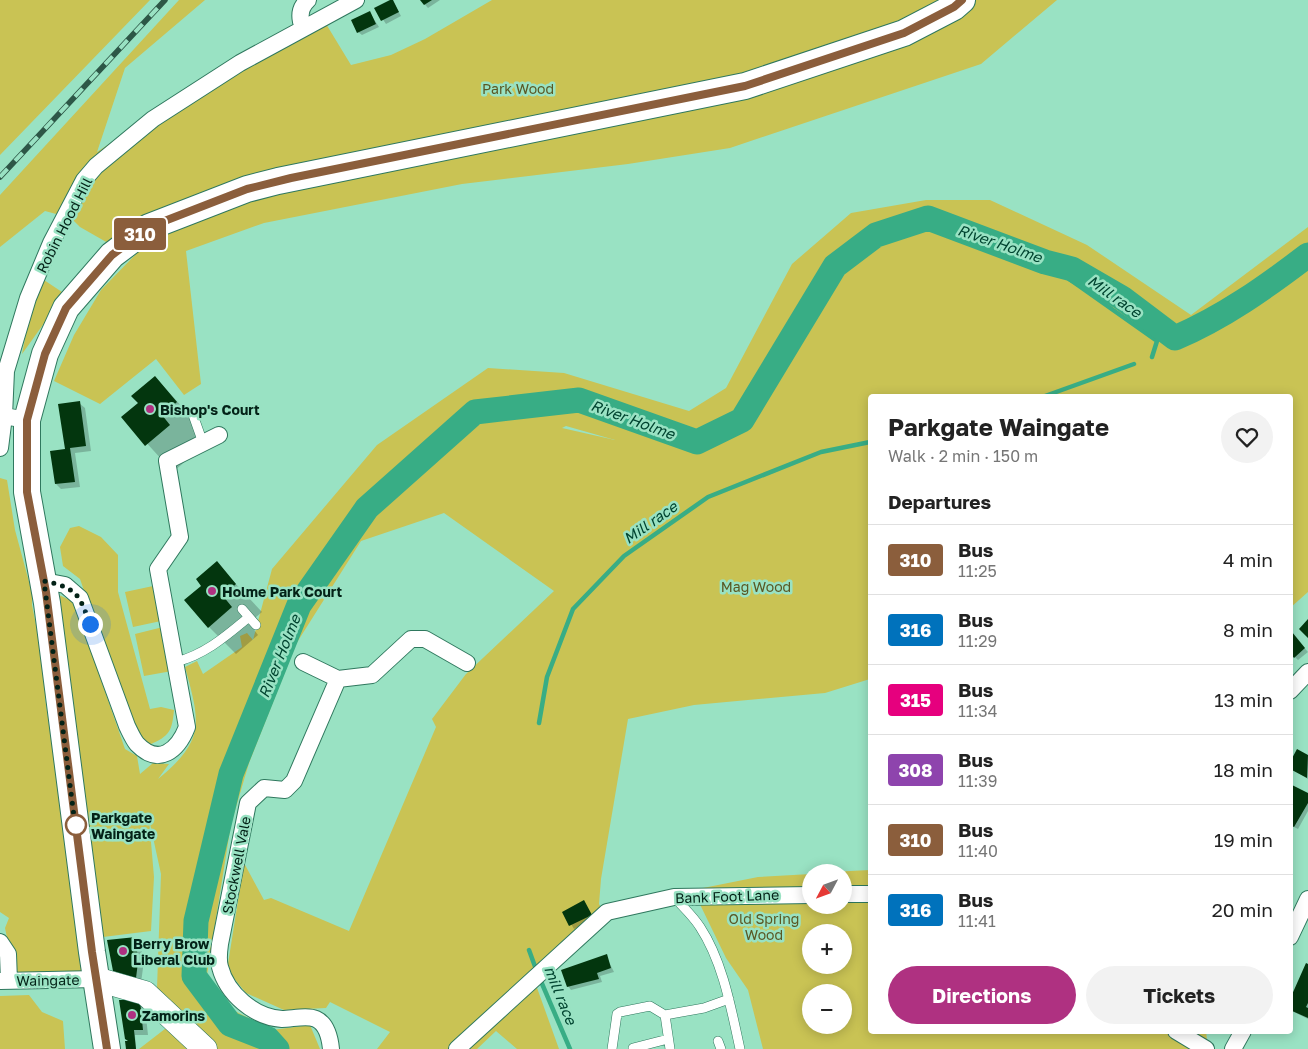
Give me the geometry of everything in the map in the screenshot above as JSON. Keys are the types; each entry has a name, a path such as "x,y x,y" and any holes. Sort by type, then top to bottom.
{"main road":[{"path":"108,1049 96,979 44,581 27,492 26,447 16,418 66,308 112,255 149,227 247,189 278,181 745,86 904,33 954,7 962,0"},
{"path":"96,979 145,986 205,1049"}],"street":[{"path":"303,28 299,17 303,4 308,0"},
{"name":"Robin Hood Hill","path":"0,448 16,418 6,371 28,298 51,243 84,180 96,166 153,119 240,63 356,0"},
{"path":"44,581 65,585 80,598 127,726 137,744 158,755 172,751 180,744 187,727 158,569 180,537 167,461 219,435"},
{"path":"303,662 338,679 372,676 411,639 425,639 467,663"},
{"path":"1293,688 1308,672"},
{"name":"Stockwell Vale","path":"330,1049 330,1037 319,1020 314,1018 280,1019 257,1013 239,999 224,980 219,965 220,944 248,803 264,788 285,790 294,780 338,679"},
{"path":"852,894 868,894"},
{"name":"Bank Foot Lane","path":"457,1049 607,912 674,897 802,895"},
{"path":"1293,932 1308,899"},
{"path":"0,942 8,954 4,981"},
{"name":"Waingate","path":"4,981 96,979"},
{"path":"1181,1034 1206,1049"},
{"path":"1233,1049 1241,1034"}],"lane":[{"path":"192,412 203,443"},
{"path":"242,609 256,624"},
{"path":"176,662 197,656 249,617"},
{"path":"674,897 700,927 716,960 729,999 740,1049"},
{"path":"612,1049 617,1014 620,1012 650,1006 665,1015 704,1008 729,999"},
{"path":"665,1015 670,1049"},
{"path":"633,1048 668,1039"}],"green space":[{"path":"0,0 150,0 0,155"},
{"name":"Park Wood","path":"179,0 205,0 125,68 97,152 238,57 320,14 351,65 391,55 425,39 492,0 1057,0 981,64 730,148 628,164 462,184 264,223 186,251 201,384 184,395 156,359 100,404 54,381 74,335 101,290 136,254 108,243 80,227 71,218 45,211 0,247 0,195"},
{"name":"Mag Wood","path":"926,200 990,200 1087,245 1191,315 1308,227 1308,592 1293,605 1293,394 868,394 868,680 825,693 694,705 628,719 601,879 599,904 607,917 536,985 559,1049 517,1049 496,1031 477,1049 377,1049 390,1032 330,1002 326,1008 284,1010 246,993 227,970 244,863 264,900 271,898 349,931 436,727 432,719 466,674 554,591 444,513 361,541 296,644 249,763 231,824 207,975 231,1009 272,1030 310,1025 320,1049 139,1049 183,1015 157,988 161,874 149,819 154,877 151,931 103,937 59,595 74,602 125,749 137,756 140,774 153,763 169,764 158,779 185,753 192,741 195,729 194,702 185,667 197,661 203,674 242,647 240,636 247,633 253,640 272,569 377,445 488,368 564,373 689,411 726,388 792,264 851,213","holes":["566,426 615,440 562,428"]},
{"path":"44,280 65,294 22,354 33,298"},
{"path":"0,478 7,480 15,530 32,593 32,605 45,670 45,698 86,972 31,974 14,972 5,928 9,918 0,912"},
{"path":"79,526 101,537 118,555 118,592 150,709 161,707 174,710 169,732 166,736 149,745 139,738 132,715 122,700 80,579 63,566 60,547 70,528"},
{"path":"153,586 161,621 133,627 125,592"},
{"path":"163,627 172,671 144,676 135,634"},
{"name":"Old Spring Wood","path":"868,870 868,1034 1206,1034 1208,1049 763,1049 748,990 726,958 693,890 758,877 802,875 802,914 852,914 852,871"},
{"path":"29,995 42,1012 63,1021 65,1049 0,1049 0,996"}],"building":[{"path":"393,0 399,12 381,21 374,8"},
{"path":"420,0 432,0 424,5"},
{"path":"370,11 376,24 357,33 351,20"},
{"name":"Bishop's Court","path":"155,376 177,402 162,415 170,425 145,446 121,417 138,403 131,396"},
{"path":"80,401 86,446 70,448 75,482 55,484 50,451 65,449 58,404"},
{"name":"Holme Park Court","path":"217,561 236,584 223,596 232,607 208,628 184,600 201,586 196,579"},
{"path":"1308,619 1308,638 1299,629"},
{"path":"1293,633 1305,648 1294,658 1293,657"},
{"path":"1297,749 1308,755 1307,778 1293,771 1293,756"},
{"path":"1293,786 1308,793 1308,803 1294,827"},
{"path":"584,900 592,915 569,926 562,912"},
{"name":"Berry Brow Liberal Club","path":"136,937 138,962 136,978 113,971 107,940"},
{"path":"607,954 611,968 597,973 599,979 567,987 561,970"},
{"path":"1306,963 1308,964 1308,1003 1306,1007 1308,1008 1308,1018 1293,1011 1293,992"},
{"name":"Zamorins","path":"119,1000 140,1000 143,1030 134,1030 136,1049 126,1049 125,1041 128,1041 125,1039"}],"waterway":[{"name":"River Holme","path":"277,1049 268,1039 230,1024 194,976 196,921 231,774 299,605 367,508 475,412 579,400 697,442 742,420 835,266 876,235 928,218 1045,262 1072,269 1122,298 1175,338 1211,321 1244,301 1308,255"},
{"name":"Mill race","path":"1045,262 1157,341 1152,357"},
{"name":"Mill race","path":"1051,394 1134,364"},
{"name":"Mill race","path":"539,723 547,677 573,609 624,556 708,497 821,452 868,442"},
{"name":"mill race","path":"529,950 537,972"},
{"name":"mill race","path":"540,979 570,1049"}],"railway":[{"path":"0,177 165,0"}],"bus line":[{"name":"310","path":"107,1049 92,952 46,592 27,492 27,420 45,354 66,308 112,255 149,227 247,189 291,178 745,86 904,33 954,7 962,0"}],"place":[{"name":"Bishop's Court","path":"150,409"},
{"name":"Holme Park Court","path":"212,591"},
{"name":"Parkgate Waingate","path":"76,825"},
{"name":"Berry Brow Liberal Club","path":"123,951"},
{"name":"Zamorins","path":"132,1015"}],"route":[{"path":"76,825 76,832 44,581 65,585 80,598 90,624"}]}
